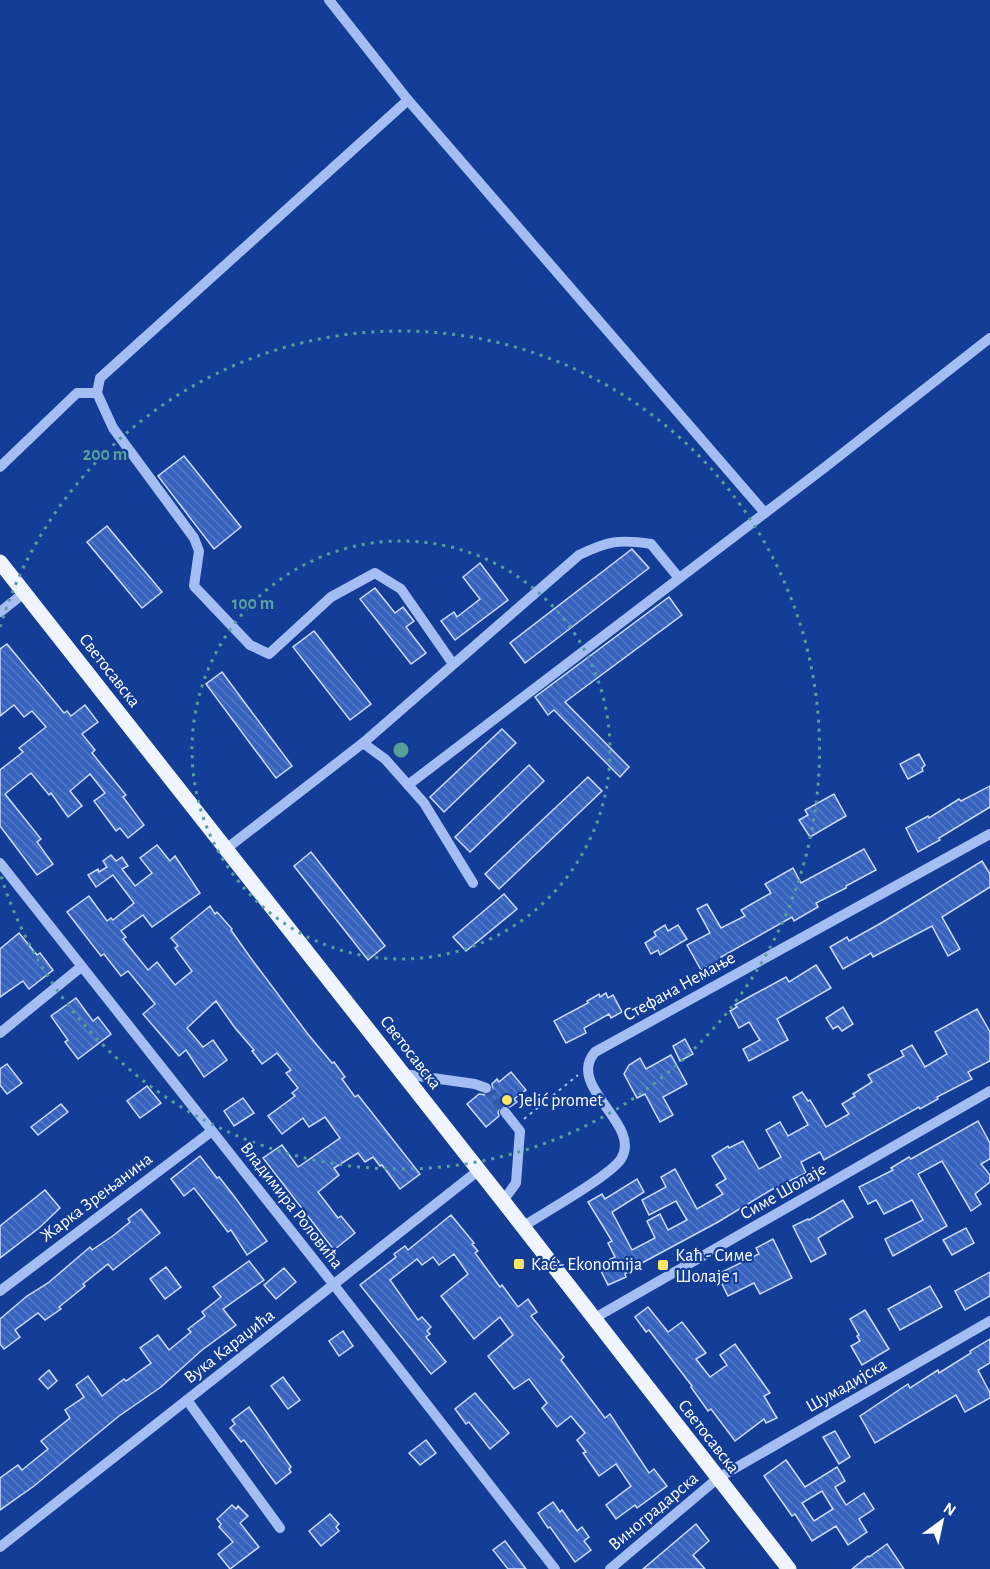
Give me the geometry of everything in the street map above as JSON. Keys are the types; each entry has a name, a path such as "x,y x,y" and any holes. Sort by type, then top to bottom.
{"main road":[{"name":"Светосавска","path":"0,562 404,1074 789,1569"}],"street":[{"path":"329,0 408,100 765,513"},
{"path":"408,100 100,378 97,393 113,428 194,538 199,551 194,586 250,645 269,654 331,597 375,573 401,588 453,664"},
{"path":"408,785 990,338"},
{"path":"0,467 77,393 97,393"},
{"path":"226,849 363,743 579,555 602,544 626,540 651,544 679,578"},
{"path":"0,612 24,593"},
{"path":"363,743 385,759 423,803 473,883"},
{"name":"Стефана Немање","path":"587,1068 591,1057 601,1048 990,834"},
{"name":"Владимира Роловића","path":"0,863 555,1569"},
{"path":"0,1033 81,967"},
{"path":"522,1227 607,1173 623,1155 624,1136 595,1090 587,1068"},
{"path":"404,1074 475,1084 486,1088"},
{"name":"Симе Шолаје","path":"593,1319 990,1091"},
{"path":"503,1201 516,1183 520,1131 505,1112"},
{"name":"Жарка Зрењанина","path":"0,1291 212,1131"},
{"name":"Вука Караџића","path":"0,1547 479,1170"},
{"name":"Шумадијска","path":"718,1478 990,1321"},
{"path":"187,1400 280,1528"},
{"name":"Виноградарска","path":"610,1569 718,1478"}],"path":[{"path":"516,1125 587,1068"}],"building":[{"path":"184,456 241,527 214,549 158,476"},
{"path":"107,526 162,592 142,608 87,542"},
{"path":"632,549 649,568 525,663 510,643"},
{"path":"480,563 508,600 455,640 441,621 454,612 457,617 480,599 463,577"},
{"path":"375,588 395,613 403,607 414,621 406,627 426,653 411,664 360,599"},
{"path":"669,597 682,615 565,702 629,767 620,777 554,710 548,715 535,697"},
{"path":"314,631 371,704 350,720 293,647"},
{"path":"7,644 64,713 67,711 71,716 85,705 98,722 82,734 95,750 92,753 126,795 123,797 144,825 128,838 120,828 116,831 94,801 105,793 90,774 70,791 82,806 68,817 51,793 49,795 31,773 5,794 41,839 37,842 53,864 37,875 0,826 0,770 23,752 19,748 46,727 32,711 24,717 14,705 0,716 0,649"},
{"path":"222,672 292,766 276,778 206,684"},
{"path":"502,729 516,743 444,812 430,797"},
{"path":"919,754 925,765 922,768 923,771 908,779 900,764"},
{"path":"529,765 544,781 470,852 455,837"},
{"path":"588,777 602,791 499,889 485,874"},
{"path":"990,786 990,807 918,852 906,828 928,816 929,818 959,799 961,801"},
{"path":"834,794 846,816 810,837 799,820 808,815 805,810"},
{"path":"157,845 170,861 175,856 200,893 152,927 143,915 121,931 126,937 123,939 148,970 157,962 175,985 192,971 175,948 178,946 171,938 210,906 215,914 217,912 232,929 307,1033 332,1063 334,1062 345,1077 342,1079 355,1097 358,1095 420,1174 400,1189 373,1157 365,1162 358,1153 334,1168 339,1175 318,1192 338,1218 341,1216 355,1233 334,1250 263,1158 282,1145 298,1167 340,1138 325,1117 309,1127 303,1118 282,1134 268,1116 295,1096 292,1093 298,1088 286,1073 291,1070 277,1053 262,1064 216,1001 187,1028 203,1047 213,1040 227,1060 204,1077 186,1050 179,1056 143,1014 155,1004 128,971 121,976 104,954 101,956 67,912 89,896 107,921 111,918 113,920 134,903 113,875 96,887 88,875 107,867 103,861 111,855 116,861 122,857 128,866 122,869 135,886 152,873 140,858"},
{"path":"864,849 876,870 816,903 818,907 794,921 792,917 701,970 687,945 710,933 697,909 707,904 721,928 745,916 741,910 771,893 765,884 793,868 801,883"},
{"path":"311,852 385,946 368,960 294,866"},
{"path":"982,861 990,874 990,887 942,917 960,949 948,956 932,926 873,957 871,953 843,969 830,947 847,937 849,941 883,922"},
{"path":"504,894 517,909 466,951 453,937"},
{"path":"665,925 668,931 678,925 687,939 660,955 658,950 651,954 645,943 656,936 654,932"},
{"path":"19,933 37,955 40,953 53,970 29,989 23,981 0,997 0,949"},
{"path":"816,965 831,988 777,1019 788,1040 749,1061 743,1049 760,1040 749,1022 739,1028 730,1011 737,1007 735,1005 786,977 789,982"},
{"path":"606,993 608,998 613,995 622,1012 611,1018 609,1014 584,1028 586,1033 566,1043 554,1021 588,1003 587,1001 599,994 600,997"},
{"path":"76,998 93,1021 98,1017 111,1034 78,1059 65,1042 68,1040 51,1016"},
{"path":"843,1007 853,1024 842,1031 838,1026 833,1029 826,1018"},
{"path":"977,1009 990,1032 990,1061 968,1072 972,1079 824,1160 820,1152 801,1162 806,1173 771,1190 640,1264 625,1274 626,1277 608,1285 598,1265 615,1257 608,1243 612,1241 588,1202 602,1194 605,1199 637,1179 644,1192 612,1212 632,1250 655,1238 647,1221 660,1214 668,1230 687,1220 676,1201 649,1215 642,1200 666,1187 661,1177 675,1169 697,1209 723,1194 716,1185 726,1179 712,1156 728,1146 729,1148 743,1141 759,1169 781,1157 766,1130 780,1122 788,1136 808,1125 793,1097 802,1092 808,1101 810,1100 826,1127 849,1114 842,1104 872,1082 868,1075 904,1056 901,1051 912,1045 925,1067 947,1054 935,1032"},
{"path":"685,1039 693,1054 680,1061 673,1046"},
{"path":"671,1055 687,1084 663,1097 673,1115 660,1122 645,1094 637,1098 624,1074 629,1065 640,1058 646,1069"},
{"path":"7,1064 22,1083 7,1094 0,1085 0,1069"},
{"path":"511,1072 526,1090 514,1099 517,1102 510,1107 505,1105 500,1107 499,1116 486,1127 467,1104 479,1094 490,1094 493,1090 492,1084 497,1079 499,1082"},
{"path":"147,1086 161,1103 140,1118 127,1101"},
{"path":"243,1098 254,1113 234,1126 224,1111"},
{"path":"61,1104 68,1112 38,1135 31,1127"},
{"path":"978,1121 990,1143 990,1159 981,1164 990,1175 990,1182 975,1194 981,1204 971,1211 942,1161 918,1174 947,1226 893,1256 885,1239 923,1220 912,1200 884,1214 876,1200 868,1204 859,1187 893,1170 891,1168 909,1157 911,1159"},
{"path":"200,1156 234,1196 267,1241 247,1255 231,1230 228,1232 194,1188 184,1196 171,1179"},
{"path":"45,1190 60,1208 39,1228 0,1258 0,1226"},
{"path":"843,1200 853,1217 818,1238 826,1254 811,1262 793,1226 809,1220"},
{"path":"141,1209 160,1233 113,1270 108,1264 83,1284 85,1286 59,1307 61,1309 45,1320 38,1313 15,1330 20,1337 4,1349 0,1344 0,1319 27,1296 48,1283 90,1247 92,1250 114,1235 130,1222 128,1219"},
{"path":"451,1215 474,1243 472,1244 478,1251 475,1253 518,1307 528,1299 537,1312 531,1316 564,1357 561,1360 605,1418 610,1414 649,1473 654,1469 667,1486 637,1508 635,1505 616,1519 606,1505 631,1486 616,1464 599,1476 577,1440 585,1433 571,1416 557,1427 542,1408 547,1403 529,1379 514,1389 488,1356 513,1335 500,1317 474,1339 441,1296 468,1274 454,1254 439,1265 433,1257 422,1265 417,1259 390,1280 418,1320 422,1317 431,1327 427,1331 430,1334 426,1337 446,1362 431,1374 360,1285 396,1257 394,1254 405,1246 408,1250"},
{"path":"966,1228 974,1243 952,1255 943,1240"},
{"path":"773,1239 792,1278 760,1294 754,1283 728,1296 720,1280 723,1278 720,1273 759,1254 756,1248"},
{"path":"249,1261 264,1280 223,1309 236,1325 202,1350 161,1387 119,1416 34,1486 0,1510 0,1478 18,1465 22,1470 48,1449 41,1441 70,1418 65,1410 84,1397 76,1385 88,1376 102,1396 124,1379 126,1381 151,1363 140,1348 158,1335 169,1350 191,1332 188,1329 205,1316 202,1312 221,1297 213,1287"},
{"path":"166,1267 181,1287 165,1299 150,1279"},
{"path":"284,1268 296,1282 276,1299 264,1285"},
{"path":"990,1272 990,1296 965,1310 955,1291"},
{"path":"930,1286 942,1307 900,1330 888,1309"},
{"path":"648,1307 668,1332 682,1322 706,1353 696,1359 710,1377 727,1365 720,1355 735,1344 770,1393 764,1396 777,1418 766,1423 764,1419 735,1441 711,1409 708,1411 649,1330 646,1332 635,1317"},
{"path":"865,1310 889,1349 862,1365 851,1346 860,1341 850,1319"},
{"path":"343,1331 353,1346 339,1356 329,1341"},
{"path":"990,1339 990,1363 978,1370 990,1393 990,1398 965,1412 956,1395 875,1443 860,1416 908,1384 910,1388 938,1370 939,1373"},
{"path":"49,1370 57,1381 48,1389 39,1379"},
{"path":"283,1377 300,1400 288,1409 271,1386"},
{"path":"475,1393 509,1433 490,1449 469,1422 466,1424 455,1409"},
{"path":"249,1407 291,1467 289,1469 291,1472 276,1484 244,1440 241,1442 230,1428 235,1424 232,1420"},
{"path":"835,1431 850,1457 839,1464 823,1437"},
{"path":"426,1440 436,1453 420,1465 409,1453"},
{"path":"786,1460 805,1487 837,1467 845,1481 835,1487 846,1505 864,1493 874,1509 859,1519 867,1532 848,1545 836,1526 812,1541 795,1514 792,1516 764,1476","holes":["822,1491 833,1509 814,1521 802,1503"]},
{"path":"553,1502 560,1512 562,1510 577,1531 582,1527 589,1537 584,1541 591,1550 575,1562 538,1513"},
{"path":"232,1505 236,1509 238,1506 248,1516 240,1523 259,1547 230,1569 218,1554 233,1542 219,1527 221,1524 217,1519"},
{"path":"330,1514 339,1524 336,1527 339,1531 321,1546 309,1531"},
{"path":"696,1524 709,1541 693,1555 705,1569 643,1569"},
{"path":"505,1541 526,1569 508,1569 493,1550"},
{"path":"887,1544 904,1569 852,1569 868,1556"}],"tunnel":[{"path":"486,1088 505,1112"}],"place":[{"name":"Jelić promet","path":"507,1100"},
{"name":"Kać - Ekonomija","path":"519,1264"},
{"name":"Каћ - Симе Шолаје 1","path":"663,1265"}]}
